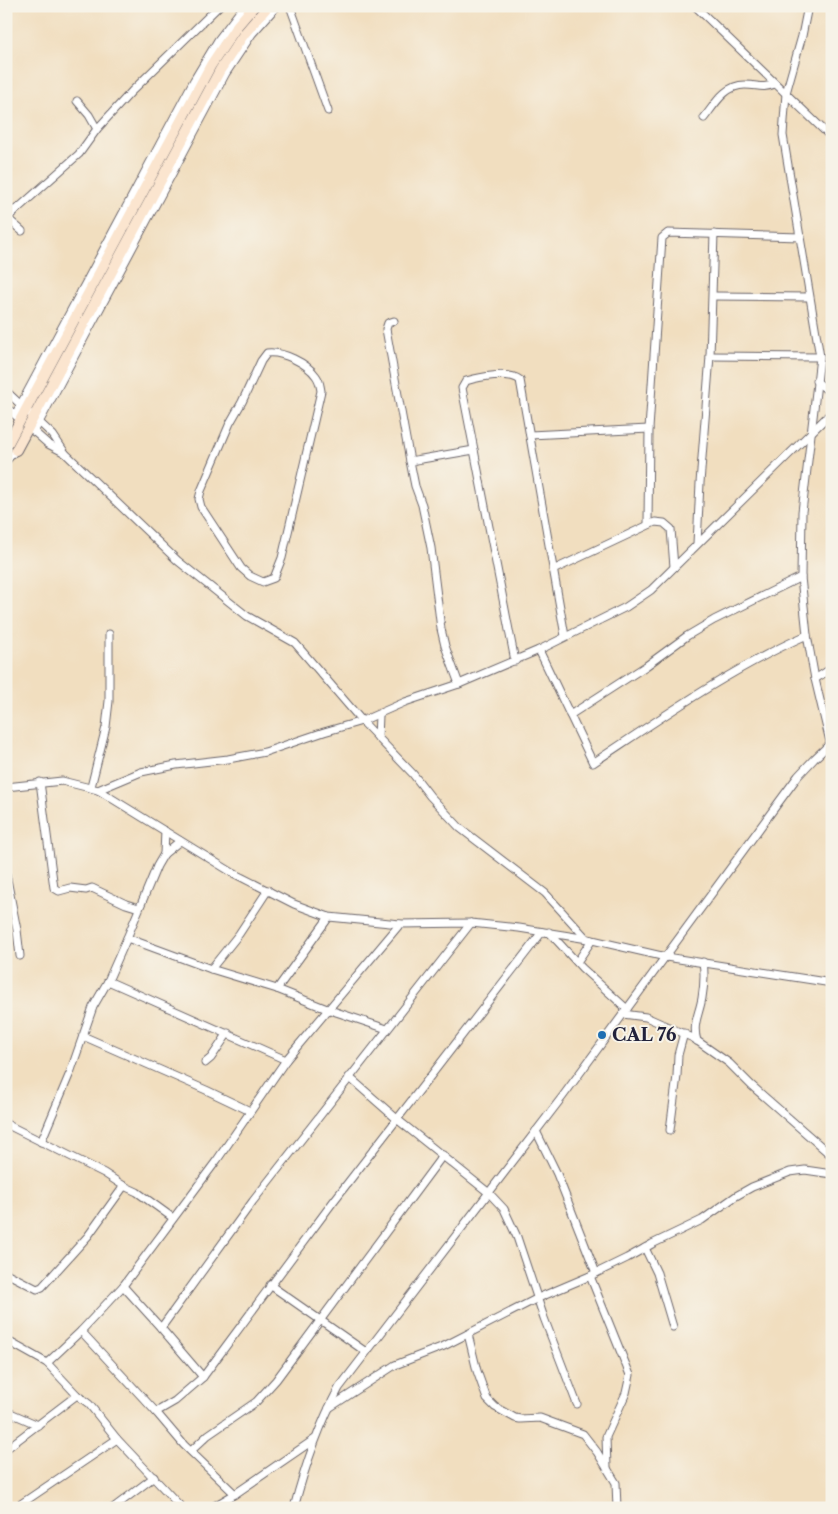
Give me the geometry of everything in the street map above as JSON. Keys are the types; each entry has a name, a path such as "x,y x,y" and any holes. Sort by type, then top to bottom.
{"main road":[{"path":"10,447 18,417 211,65 237,26 254,6"},
{"path":"10,447 32,430 220,70 244,34 268,6"}],"street":[{"path":"22,231 7,218 79,154 98,129 132,91 219,6"},
{"path":"24,407 194,80 218,40 244,6"},
{"path":"37,419 226,73 252,34 277,6"},
{"path":"290,6 328,111"},
{"path":"695,6 832,138"},
{"path":"294,1508 315,1439 339,1388 536,1131 798,776 831,744 815,679 807,635 801,577 802,512 820,357 783,135 786,93 802,36 808,6"},
{"path":"704,118 730,88 744,85 763,88 775,84"},
{"path":"77,101 98,129"},
{"path":"6,206 14,211"},
{"path":"648,524 649,428 660,242 662,238 668,233 801,237"},
{"path":"697,544 710,356 714,234"},
{"path":"713,296 809,297"},
{"path":"394,321 388,323 386,329 410,461 431,548 441,629 447,653 459,684"},
{"path":"276,353 288,357 312,371 317,377 321,392 282,558 274,578 263,582 250,576 241,568 200,504 201,491 230,422 242,402 252,378 263,357 267,354 276,353"},
{"path":"710,356 820,357"},
{"path":"515,661 462,388 466,381 495,376 518,378 520,380 564,636"},
{"path":"816,380 822,387 832,392"},
{"path":"6,391 53,434 65,453 178,562 247,616 295,643 362,721 413,774 430,796 460,828 545,893 590,940"},
{"path":"6,407 48,444 65,453"},
{"path":"98,790 141,772 265,752 362,721 406,702 459,684 515,661 626,607 640,598 674,567 832,412"},
{"path":"530,435 649,428"},
{"path":"6,461 10,447"},
{"path":"410,461 474,450"},
{"path":"552,570 655,522 664,523 671,529 674,567"},
{"path":"570,715 646,666 687,636 714,620 801,577"},
{"path":"90,787 106,727 109,634"},
{"path":"540,650 593,763 723,680 786,644 807,635"},
{"path":"815,679 832,668"},
{"path":"378,738 379,715"},
{"path":"6,787 62,780 98,790 180,841 268,890 294,904 329,917 400,924 471,923 519,928 590,940 666,957 832,984"},
{"path":"40,782 54,888 59,890 70,888 86,890 92,888 139,908"},
{"path":"164,854 165,831"},
{"path":"41,1142 70,1073 93,1007 108,981 157,866 164,854 180,841"},
{"path":"6,874 20,956"},
{"path":"211,969 239,934 268,890"},
{"path":"276,989 329,917"},
{"path":"161,1328 253,1201 471,923"},
{"path":"47,1363 81,1331 122,1286 174,1218 286,1060 400,924"},
{"path":"545,932 625,1011 646,1017 684,1033 697,1041 728,1063 751,1086 832,1156"},
{"path":"156,1412 175,1401 203,1376 333,1202 545,932"},
{"path":"127,938 211,969 276,989 327,1009 387,1029"},
{"path":"576,962 590,940"},
{"path":"697,1041 694,1028 699,1015 703,990 703,962"},
{"path":"108,981 286,1060"},
{"path":"205,1063 211,1058 228,1033"},
{"path":"670,1130 678,1054 684,1033"},
{"path":"83,1036 250,1111"},
{"path":"350,1077 398,1120 489,1193 504,1209 577,1404"},
{"path":"6,1124 104,1173 137,1192 174,1218"},
{"path":"536,1131 557,1174 630,1375 626,1393 606,1437 607,1468"},
{"path":"191,1451 208,1435 256,1402 276,1380 443,1156"},
{"path":"328,1408 395,1365 468,1334 538,1298 593,1275 702,1220 752,1187 790,1172 805,1170 832,1174"},
{"path":"6,1273 37,1289 42,1287 88,1236 124,1186"},
{"path":"645,1248 657,1273 673,1327"},
{"path":"122,1286 203,1376"},
{"path":"270,1286 366,1352"},
{"path":"81,1331 191,1451 235,1494"},
{"path":"468,1334 487,1399 495,1407 515,1418 540,1418 578,1431 587,1438 616,1483 617,1508"},
{"path":"6,1340 47,1363 77,1395 89,1404 117,1439 182,1508"},
{"path":"6,1449 77,1395"},
{"path":"6,1411 38,1425"},
{"path":"15,1508 117,1439"},
{"path":"211,1508 235,1494 315,1439"},
{"path":"113,1508 154,1477"}],"place":[{"name":"CAL 76","path":"602,1035"}]}
